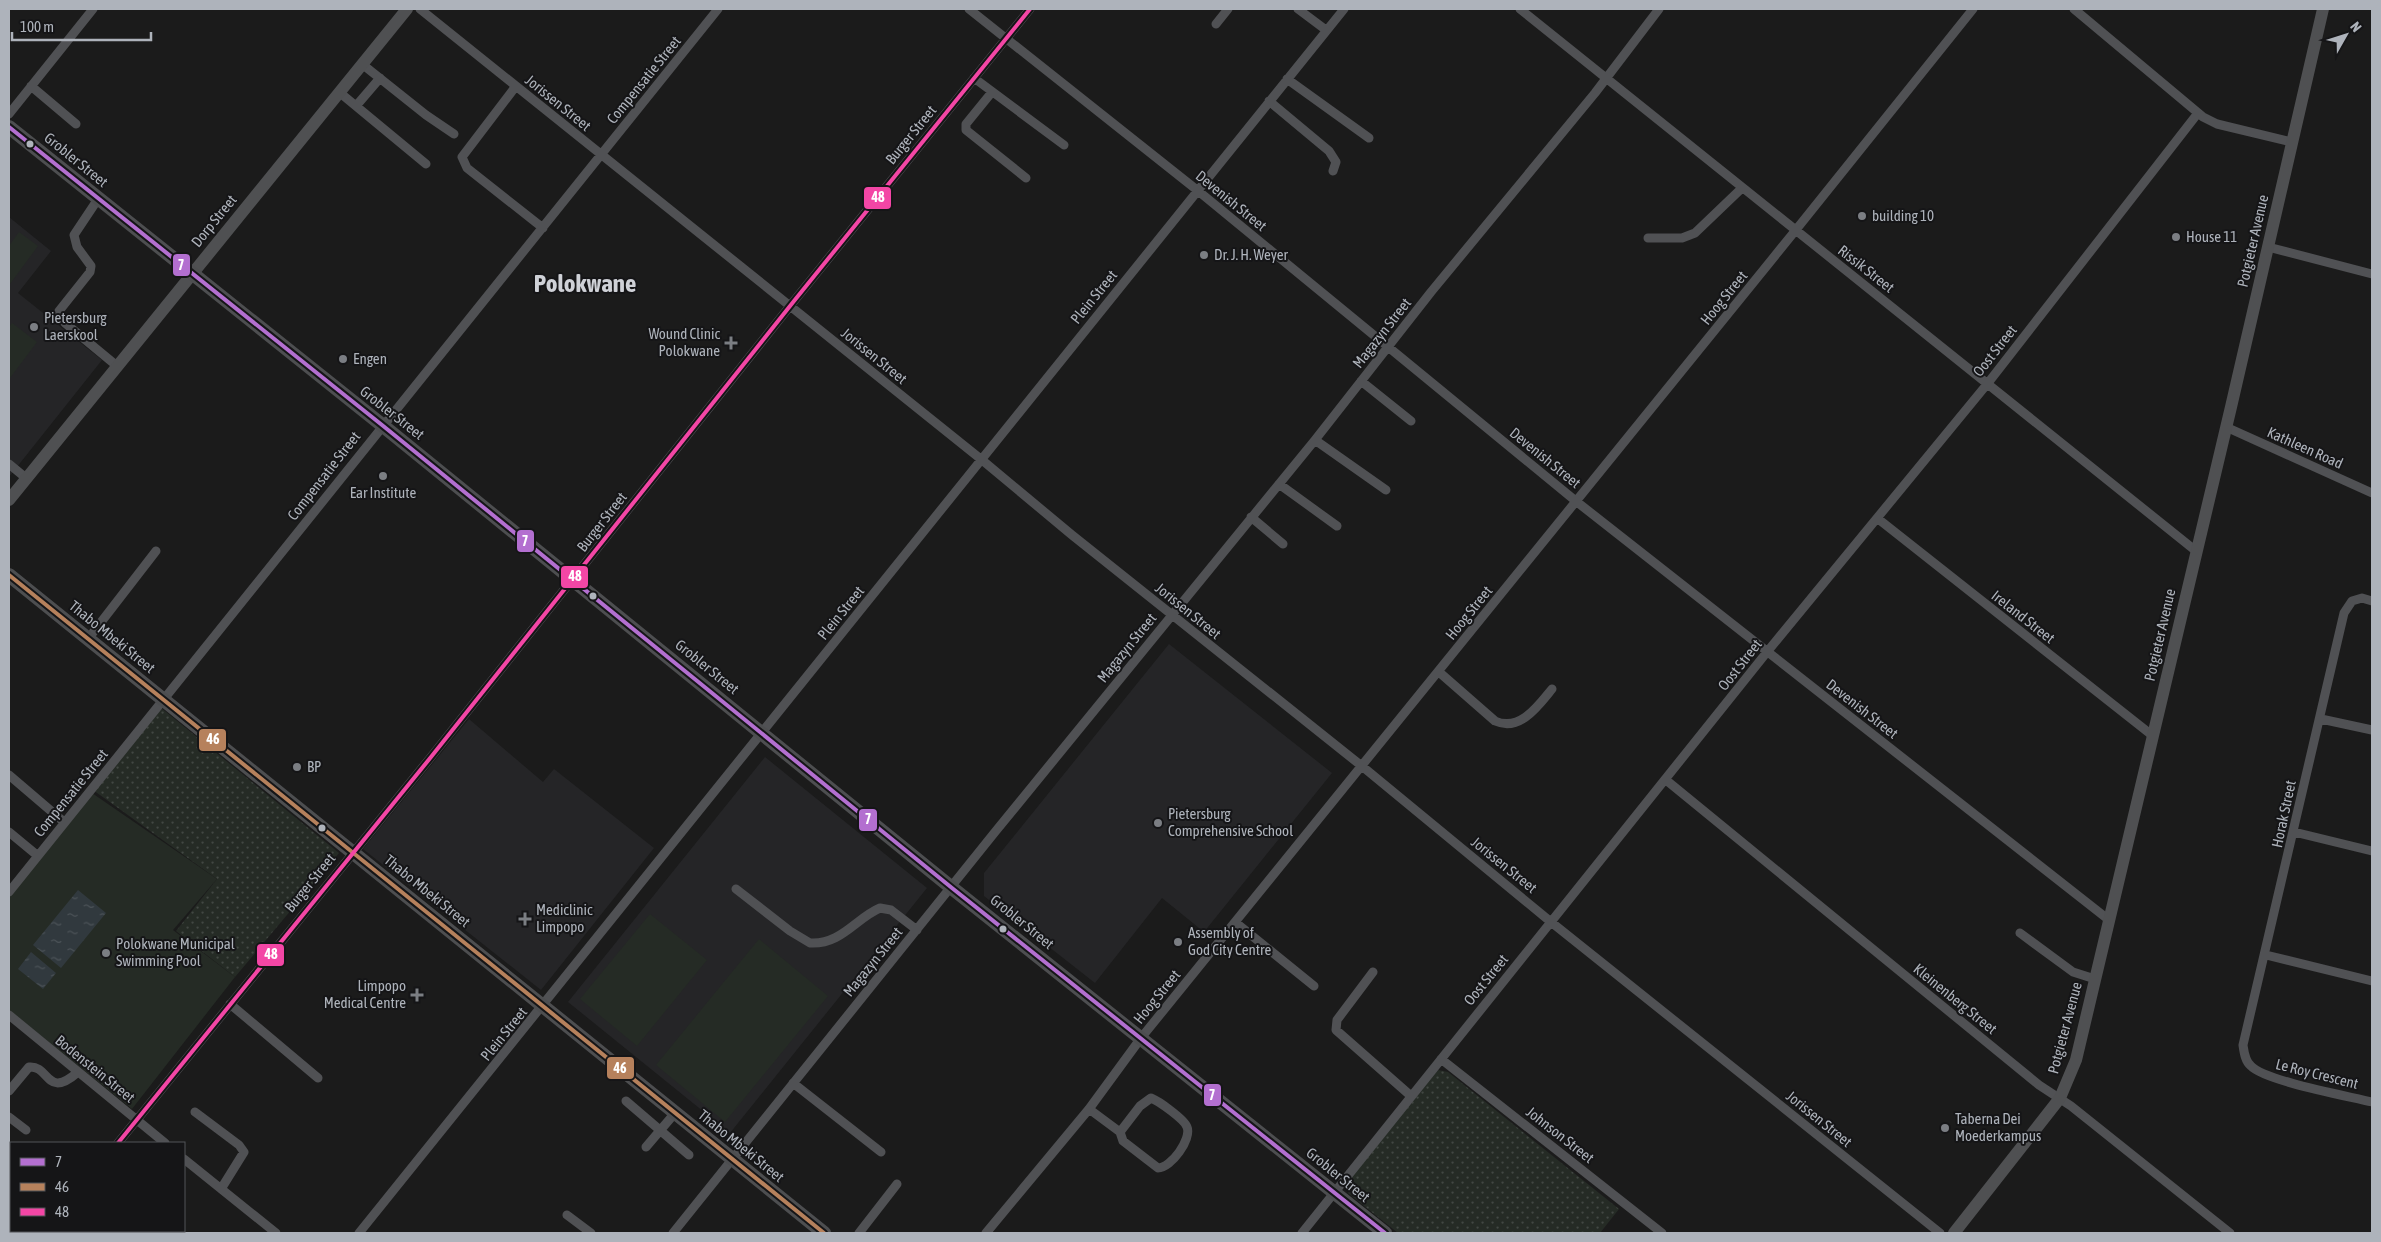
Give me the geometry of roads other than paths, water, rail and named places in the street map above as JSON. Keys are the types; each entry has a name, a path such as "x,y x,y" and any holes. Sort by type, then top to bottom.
{"main road":[{"name":"Grobler Street","path":"9,127 382,425 952,888 1385,1233"},
{"name":"Thabo Mbeki Street","path":"9,575 544,1006 674,1114 824,1233"}],"street":[{"path":"9,114 93,9"},
{"name":"Dorp Street","path":"9,500 407,9"},
{"name":"Jorissen Street","path":"420,9 982,460 1551,922 1940,1233"},
{"name":"Compensatie Street","path":"9,892 382,425 718,9"},
{"name":"Devenish Street","path":"969,9 1197,190 1577,502 2109,920"},
{"name":"Burger Street","path":"119,1142 1030,9"},
{"path":"1216,24 1228,9"},
{"path":"1298,9 1326,30"},
{"name":"Plein Street","path":"360,1233 982,460 1268,101 1344,9"},
{"name":"Rissik Street","path":"1520,9 2196,551"},
{"name":"Magazyn Street","path":"673,1233 1315,440 1431,292 1606,78 1659,9"},
{"name":"Hoog Street","path":"986,1233 1089,1109 1141,1038 1577,502 1973,9"},
{"path":"2074,9 2198,113 2216,124 2292,142"},
{"name":"Potgieter Avenue","path":"1954,1233 2060,1098 2076,1060 2323,9"},
{"path":"362,64 414,106 454,134"},
{"path":"356,106 380,78"},
{"path":"974,78 1064,145"},
{"path":"1287,79 1369,138"},
{"path":"31,86 76,124"},
{"path":"516,86 462,157 467,168 542,228"},
{"path":"339,92 426,164"},
{"path":"992,92 966,124 966,130 1026,178"},
{"path":"1268,101 1329,151 1336,162 1333,171"},
{"name":"Oost Street","path":"1302,1233 1767,652 1988,383 2198,113"},
{"path":"1648,238 1682,238 1695,233 1742,188"},
{"path":"98,199 74,235 77,247 91,266 90,272 58,311 65,323 117,366"},
{"path":"2268,247 2372,274"},
{"path":"1361,381 1411,421"},
{"name":"Kathleen Road","path":"2226,427 2372,493"},
{"path":"1315,440 1386,490"},
{"path":"9,464 26,478"},
{"path":"1279,484 1336,526"},
{"path":"1251,517 1283,544"},
{"name":"Ireland Street","path":"1877,518 2011,626 2153,736"},
{"path":"88,639 156,551"},
{"name":"Horak Street","path":"2244,1045 2344,613 2352,601 2362,598 2372,601"},
{"path":"1439,672 1495,721 1501,723 1528,718 1552,689"},
{"path":"2320,719 2372,730"},
{"path":"9,775 64,822"},
{"name":"Kleinenberg Street","path":"1666,780 2039,1085 2060,1098 2230,1233"},
{"path":"9,832 38,856"},
{"path":"2294,832 2372,851"},
{"path":"736,889 790,931 810,943 828,941 844,933 880,908 891,910 917,930"},
{"path":"1235,922 1314,986"},
{"path":"2020,933 2073,972 2094,979"},
{"path":"2266,955 2372,981"},
{"path":"1373,972 1337,1020 1336,1030 1411,1096"},
{"path":"230,1004 318,1078"},
{"name":"Bodenstein Street","path":"9,1015 164,1142"},
{"name":"Le Roy Crescent","path":"2244,1045 2245,1055 2250,1066 2269,1076 2372,1102"},
{"name":"Johnson Street","path":"1441,1059 1662,1233"},
{"path":"9,1091 29,1067 35,1067 53,1082 59,1084 67,1082 78,1072"},
{"path":"793,1083 881,1152"},
{"path":"1089,1109 1120,1132 1124,1141 1155,1167 1161,1169 1176,1156 1188,1130 1185,1122 1152,1098 1140,1106 1120,1132"},
{"path":"626,1100 690,1155"},
{"path":"195,1112 240,1145 244,1152 221,1189"},
{"path":"646,1147 674,1114"},
{"path":"9,1117 26,1130"},
{"path":"185,1160 276,1233"},
{"path":"859,1233 897,1184"},
{"path":"566,1215 590,1233"}],"water":[{"path":"78,890 106,913 61,968 33,945"},
{"path":"31,952 56,973 43,989 18,969"}],"place":[{"name":"building 10","path":"1862,216"},
{"name":"House 11","path":"2176,237"},
{"name":"Dr. J. H. Weyer","path":"1204,255"},
{"name":"Pietersburg Laerskool","path":"34,327"},
{"name":"Wound Clinic Polokwane","path":"731,343"},
{"name":"Engen","path":"343,359"},
{"name":"Ear Institute","path":"383,476"},
{"name":"BP","path":"297,767"},
{"name":"Pietersburg Comprehensive School","path":"1158,823"},
{"name":"Mediclinic Limpopo","path":"525,919"},
{"name":"Assembly of God City Centre","path":"1178,942"},
{"name":"Polokwane Municipal Swimming Pool","path":"106,953"},
{"name":"Limpopo Medical Centre","path":"417,995"},
{"name":"Taberna Dei Moederkampus","path":"1945,1128"}],"district":[{"name":"Polokwane","path":"585,283"}]}
